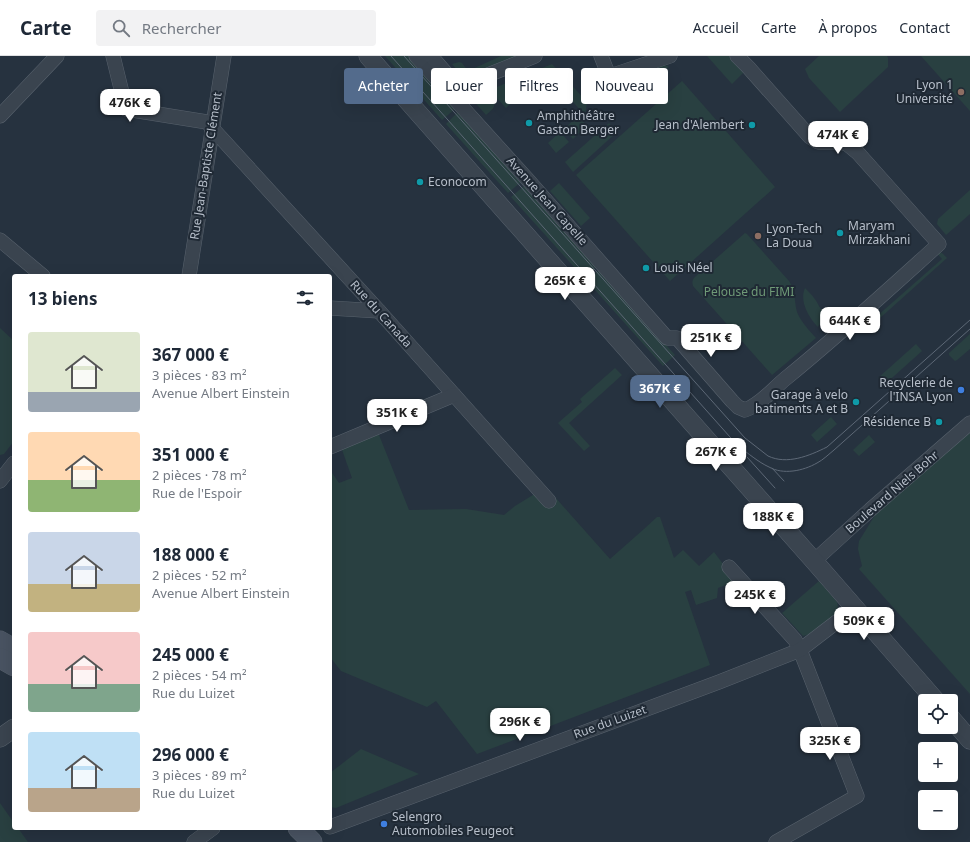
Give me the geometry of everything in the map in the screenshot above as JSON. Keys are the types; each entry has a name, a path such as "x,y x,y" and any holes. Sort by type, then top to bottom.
{"main road":[{"path":"0,641 12,648"},
{"path":"0,658 12,665"}],"street":[{"path":"0,116 57,56"},
{"path":"113,56 126,109 207,122 212,128"},
{"name":"Rue Jean-Baptiste Clément","path":"188,274 224,56"},
{"path":"368,56 930,694"},
{"name":"Avenue Jean Capelle","path":"416,56 431,69"},
{"name":"Avenue Jean Capelle","path":"431,56 439,68"},
{"path":"497,72 534,56"},
{"path":"600,56 607,71 612,75 670,56"},
{"name":"Avenue Jean Capelle","path":"466,104 528,180 667,338 677,338 732,401 738,407 745,410 752,408 778,384 827,345 939,244 858,153 848,144 840,142 818,142 810,137 737,56"},
{"name":"Rue du Canada","path":"212,128 379,311 549,501"},
{"path":"0,240 41,274"},
{"path":"332,308 379,311"},
{"path":"332,446 454,395"},
{"name":"Boulevard Niels Bohr","path":"814,561 970,423"},
{"path":"0,481 12,466"},
{"path":"730,567 795,640 858,796 776,842"},
{"name":"Rue du Luizet","path":"332,826 719,682 800,650 847,614 856,609"},
{"path":"958,726 970,740"},
{"path":"0,738 12,729"},
{"path":"194,842 210,830"},
{"path":"306,835 321,830"}],"green space":[{"path":"385,56 408,56 419,68 396,68"},
{"path":"501,56 524,56 496,68 475,68"},
{"path":"707,56 729,56 745,71 732,84"},
{"path":"819,56 887,56 888,67 840,112 809,78 805,69"},
{"name":"Lyon 1 Université","path":"921,56 970,56 970,111"},
{"path":"459,62 462,63 466,68 455,68 452,64"},
{"path":"552,64 556,68 542,68"},
{"path":"661,65 669,67 667,68 653,68"},
{"path":"423,73 431,82 431,104 451,104 455,109 442,120 423,99"},
{"path":"682,81 775,187 670,281 576,175 656,104 668,104 668,93"},
{"path":"505,84 505,104 510,104 506,108 497,98 497,87"},
{"path":"573,87 581,95 581,104 587,104 583,129 573,139 564,129 582,112 573,102"},
{"path":"476,104 494,104 494,107 486,115"},
{"path":"458,112 521,182 508,193 446,124"},
{"path":"609,123 617,132 573,172 565,162"},
{"path":"560,132 569,142 556,153 548,143"},
{"path":"559,183 590,218 581,226 550,191"},
{"path":"524,186 596,267 584,278 511,197"},
{"path":"970,190 970,214 946,235 937,224 938,219"},
{"name":"Pelouse du FIMI","path":"745,233 789,281 793,289 797,312 805,326 816,338 772,375 693,286 692,282 695,277"},
{"path":"936,252 941,253 947,258 870,327 868,324 942,259"},
{"path":"599,270 675,355 663,366 587,281"},
{"path":"805,288 826,314 818,327 811,319 804,304 803,293"},
{"path":"0,328 12,339 12,444 4,454 0,455"},
{"path":"970,334 970,349 955,361 949,353"},
{"path":"916,344 922,351 884,385 878,378"},
{"path":"615,368 622,375 569,423 590,446 584,451 558,423 582,402 580,399"},
{"path":"831,417 837,424 817,442 811,435"},
{"path":"377,430 409,510 466,509 504,515 515,506 546,487 610,559 657,517 660,517 674,558 683,550 699,566 714,552 736,581 718,588 717,598 696,605 691,590 685,592 710,665 477,754 436,701 427,707 341,671 332,660 332,473 339,483 352,478 341,447"},
{"path":"970,430 970,694 859,569 862,566 858,549 859,541 877,512"},
{"path":"869,435 875,442 859,456 853,450"},
{"path":"819,581 837,602 838,607 835,615 814,633 803,636 782,613"},
{"path":"361,749 419,774 336,808 332,807 332,771"},
{"path":"0,803 12,820 12,830 19,830 28,842 0,842"}],"tram line":[{"path":"391,56 738,446 769,467 780,471 793,471 806,468 821,460 970,329"},
{"path":"404,56 745,438 768,456 783,460 798,458 827,447 970,320"},
{"path":"747,457 775,488"},
{"path":"772,468 784,481"}],"place":[{"name":"Lyon 1 Université","path":"961,92"},
{"name":"Amphithéâtre Gaston Berger","path":"529,123"},
{"name":"Jean d'Alembert","path":"752,125"},
{"name":"Econocom","path":"420,182"},
{"name":"Maryam Mirzakhani","path":"840,233"},
{"name":"Lyon-Tech La Doua","path":"758,236"},
{"name":"Louis Néel","path":"646,268"},
{"name":"Recyclerie de l'INSA Lyon","path":"961,390"},
{"name":"Garage à velo batiments A et B","path":"856,402"},
{"name":"Résidence B","path":"939,422"},
{"name":"Selengro Automobiles Peugeot","path":"384,824"}]}
